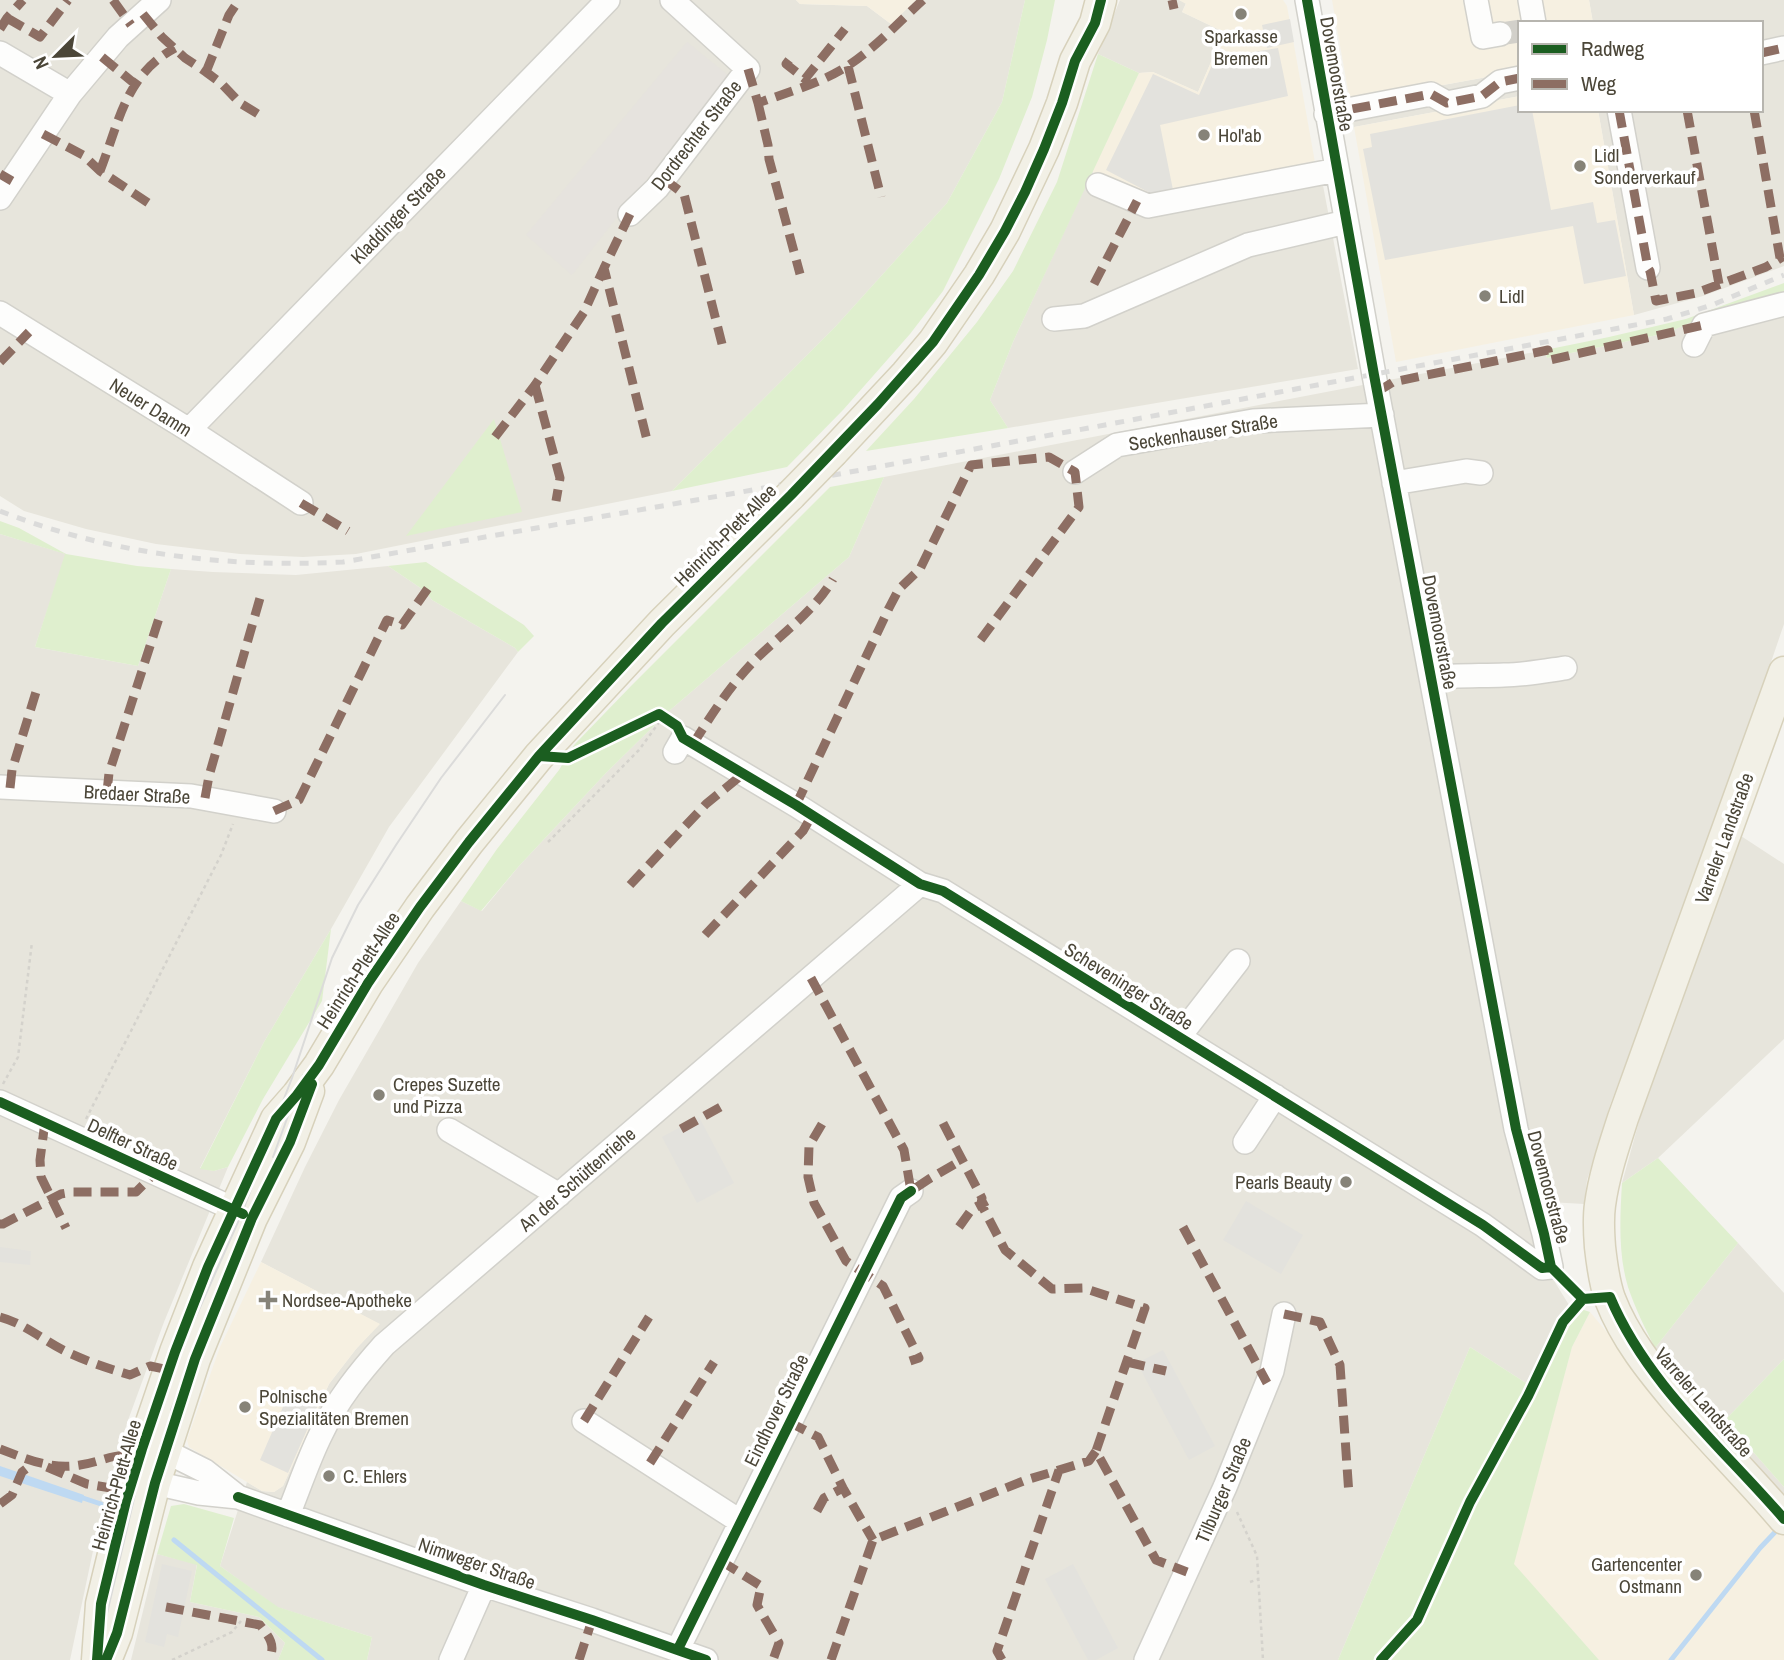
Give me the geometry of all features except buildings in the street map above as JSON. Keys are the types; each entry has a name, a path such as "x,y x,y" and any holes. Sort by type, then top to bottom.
{"main road":[{"name":"Heinrich-Plett-Allee","path":"1075,61 1081,0"},
{"name":"Heinrich-Plett-Allee","path":"97,1660 101,1604 126,1501 152,1454 175,1352 208,1267 243,1214 276,1119 319,1065 368,983 420,907 539,756 663,622 832,452 933,342 979,275 1025,192 1062,103 1075,61 1095,23 1101,0"},
{"name":"Varreler Landstraße","path":"1783,1518 1653,1373 1636,1349 1619,1319 1602,1272 1599,1206 1623,1118 1784,671"},
{"name":"Heinrich-Plett-Allee","path":"106,1660 117,1633 155,1483 152,1454"}],"street":[{"path":"0,198 70,94 118,37 159,0"},
{"name":"Kladdinger Straße","path":"188,430 608,0"},
{"name":"Dordrechter Straße","path":"630,214 657,188 748,69 672,0"},
{"name":"Dovemoorstraße","path":"1307,0 1516,1129 1552,1267"},
{"path":"1476,0 1483,37 1500,34"},
{"path":"1530,0 1534,21"},
{"path":"1763,52 1784,48"},
{"path":"0,53 70,94"},
{"name":"Dovemoorstraße","path":"1326,114 1431,94 1447,103 1482,96 1500,82 1518,78"},
{"path":"1619,112 1648,268"},
{"path":"1098,185 1148,206 1337,170"},
{"path":"1054,319 1084,316 1248,244 1346,222"},
{"path":"1694,345 1704,325 1784,304"},
{"name":"Neuer Damm","path":"0,313 301,503"},
{"name":"Seckenhauser Straße","path":"1075,472 1117,445 1252,421 1382,415"},
{"path":"1395,483 1465,471 1481,472"},
{"path":"1431,678 1506,675 1565,668"},
{"name":"Scheveninger Straße","path":"675,752 684,738 920,884 943,891 1275,1096 1483,1225 1542,1268 1552,1267"},
{"name":"Bredaer Straße","path":"0,787 191,796 274,810"},
{"name":"An der Schüttenriehe","path":"288,1515 321,1433 335,1407 384,1345 920,884"},
{"path":"1179,1037 1238,961"},
{"path":"1245,1142 1275,1096"},
{"name":"Delfter Straße","path":"0,1102 243,1214"},
{"path":"449,1130 559,1195"},
{"name":"Eindhover Straße","path":"678,1649 901,1198 911,1191"},
{"name":"Tilburger Straße","path":"1146,1660 1225,1487 1272,1371 1284,1314"},
{"path":"584,1421 741,1521"},
{"name":"Nimweger Straße","path":"152,1454 205,1471 238,1497"},
{"name":"Nimweger Straße","path":"155,1483 199,1493 238,1497 484,1585 706,1660"},
{"path":"451,1660 484,1585"}],"path":[{"path":"548,842 639,750 663,717"},
{"path":"77,1137 221,856 240,804"},
{"path":"0,1090 18,1057 32,942"},
{"path":"1225,1487 1257,1556 1263,1660"},
{"path":"1250,1582 1259,1579"},
{"path":"172,1660 232,1632 241,1620"}],"shaded area":[{"path":"0,0 796,0 800,4 867,6 891,24 916,0 1025,0 1002,102 947,203 836,326 672,491 356,554 303,557 240,554 156,544 86,529 24,511 0,496"},
{"path":"796,0 916,0 891,24 867,6 800,4"},
{"path":"1120,0 1179,0 1186,3 1182,12 1224,32 1198,92 1153,72 1139,73 1098,54"},
{"path":"1179,0 1283,0 1287,6 1316,168 1152,200 1092,172 1139,73 1153,72 1198,92 1224,32 1182,12 1186,4"},
{"path":"1332,0 1589,0 1593,21 1518,21 1518,71 1350,102"},
{"path":"1589,0 1784,0 1784,266 1703,296 1634,315 1598,112 1763,112 1763,21 1593,21"},
{"path":"1290,19 1294,42 1267,48 1262,25"},
{"path":"687,42 728,75 572,275 526,235"},
{"path":"1278,48 1288,96 1160,125 1173,190 1152,194 1106,170 1153,74 1199,95 1215,58"},
{"path":"1518,71 1518,96 1354,127 1350,102"},
{"path":"1518,96 1518,112 1598,112 1634,315 1396,362 1354,127"},
{"path":"1518,105 1518,112 1532,112 1551,210 1593,202 1597,223 1615,220 1626,276 1584,284 1573,226 1385,260 1363,149 1372,147 1370,134"},
{"path":"1092,172 1152,200 1321,175 1358,369 1008,428 990,400 1013,342"},
{"path":"1784,295 1784,624 1716,823 1610,1105 1587,1180 1584,1204 1531,1201 1548,1271 1569,1305 1526,1383 1470,1347 1338,1660 367,1660 372,1637 277,1607 220,1566 247,1482 262,1491 274,1492 283,1486 329,1384 379,1324 261,1262 339,1100 418,963 461,901 482,911 519,866 606,773 669,711 849,557 884,477 1545,350 1547,358 1667,333 1688,323"},
{"path":"0,534 66,554 35,647 138,666 171,569 296,575 388,566 425,591 432,600 518,652 389,827 264,1042 200,1168 214,1171 228,1167 164,1322 127,1423 101,1513 70,1660 0,1660"},
{"path":"1741,836 1784,864 1784,1039 1658,1158 1622,1183 1640,1118 1683,992"},
{"path":"699,1117 734,1183 697,1203 662,1137"},
{"path":"1246,1201 1303,1235 1281,1274 1223,1240"},
{"path":"1738,1243 1784,1293 1784,1359 1725,1420 1784,1487 1784,1536 1636,1367 1655,1348"},
{"path":"0,1247 31,1251 30,1265 0,1262"},
{"path":"261,1262 380,1324 329,1384 283,1486 274,1492 262,1491 189,1447 187,1440 220,1347"},
{"path":"1590,1312 1784,1536 1784,1660 1599,1660 1513,1564 1572,1347"},
{"path":"1163,1350 1215,1446 1189,1460 1137,1363"},
{"path":"289,1393 318,1405 288,1473 260,1460"},
{"path":"157,1554 197,1564 190,1602 259,1617 285,1643 278,1660 131,1660"},
{"path":"162,1564 192,1571 178,1637 167,1634 164,1647 145,1642"},
{"path":"1073,1564 1118,1648 1096,1660 1088,1660 1045,1579"}],"green space":[{"path":"1025,0 1055,0 1032,97 999,179 943,291 910,334 843,410 787,467 672,491 836,326 947,203 1002,102"},
{"path":"1098,54 1139,73 1013,342 990,400 1008,428 866,451 914,399 977,322 1013,271 1057,182"},
{"path":"1784,283 1784,295 1689,323 1667,333 1547,358 1545,350 1686,319"},
{"path":"494,419 522,512 406,536"},
{"path":"884,477 849,557 669,711 606,773 481,911 461,901 497,849 559,770 574,745 631,686 830,487"},
{"path":"0,521 19,528 66,554 171,569 138,666 35,647 65,554 0,534"},
{"path":"426,562 524,625 534,636 518,652 432,600 425,591 388,566"},
{"path":"331,929 322,1001 263,1099 228,1167 214,1171 200,1169 264,1042"},
{"path":"1658,1158 1738,1243 1655,1348 1628,1287 1621,1249 1620,1222 1622,1183"},
{"path":"1569,1305 1590,1312 1572,1347 1514,1564 1599,1660 1338,1660 1470,1347 1526,1383"},
{"path":"1784,1359 1784,1487 1725,1420"},
{"path":"184,1504 234,1518 220,1566 278,1607 372,1637 367,1660 278,1660 285,1643 259,1617 190,1602 197,1565 157,1554 171,1506"}],"water":[{"path":"0,1466 84,1495 82,1503 0,1476"}],"waterway":[{"path":"80,1497 101,1504"},
{"path":"1671,1660 1779,1528"},
{"path":"174,1540 322,1660"}],"tunnel":[{"path":"1500,34 1518,31"}],"tram line":[{"path":"96,1660 144,1456 185,1341 242,1213 269,1142 332,958 358,905 396,845 441,778 505,695"},
{"path":"273,1157 303,1075"},
{"path":"171,1410 226,1274"}],"railway":[{"path":"0,511 83,538 168,555 255,563 343,562 736,493 1667,319 1712,305 1784,275"}],"marked path":[{"path":"0,29 23,0"},
{"path":"7,18 40,37 68,0"},
{"path":"113,0 131,25"},
{"path":"206,72 229,15 239,0"},
{"path":"748,69 758,103 805,87 859,58 923,0"},
{"path":"1172,0 1174,9"},
{"path":"143,14 162,37 185,58 221,83 240,103 258,114"},
{"path":"789,60 786,64 805,79 845,29"},
{"path":"100,171 134,86 158,59 175,48"},
{"path":"1763,53 1784,48"},
{"path":"102,57 135,84"},
{"path":"848,66 881,197"},
{"path":"1326,114 1431,94 1447,103 1482,96 1500,82 1518,78"},
{"path":"758,103 769,159 800,274"},
{"path":"1619,112 1656,301 1696,293 1766,267 1784,256"},
{"path":"1687,112 1719,284"},
{"path":"1754,112 1780,258"},
{"path":"43,134 83,155 100,171 150,204"},
{"path":"0,174 12,181"},
{"path":"664,179 684,194 722,344"},
{"path":"1094,284 1137,201"},
{"path":"630,214 604,268 648,444"},
{"path":"495,437 535,385 584,312 604,268"},
{"path":"1377,392 1393,382 1548,350 1550,360 1704,325"},
{"path":"0,362 29,332"},
{"path":"535,385 560,478 556,501"},
{"path":"796,805 889,608 899,589 920,569 971,465 1049,457 1075,472 1079,507 976,646"},
{"path":"301,503 348,531"},
{"path":"693,744 745,671 807,612 833,579"},
{"path":"274,811 299,800 387,620 402,625 431,584"},
{"path":"205,798 260,598"},
{"path":"107,792 109,773 161,612"},
{"path":"10,788 12,770 36,692"},
{"path":"630,885 706,804 743,774"},
{"path":"705,935 803,831 812,815"},
{"path":"811,978 904,1150 911,1191 962,1160"},
{"path":"681,1129 724,1105"},
{"path":"45,1122 40,1160 41,1177 66,1228"},
{"path":"943,1123 982,1198 981,1204 1005,1250 1052,1289 1083,1288 1145,1308 1096,1451 1156,1560 1187,1572"},
{"path":"822,1124 809,1146 808,1177 814,1203 846,1261 883,1286 919,1358 910,1361"},
{"path":"0,1224 61,1194 136,1192 155,1173"},
{"path":"959,1227 972,1209 987,1201"},
{"path":"1183,1227 1267,1383"},
{"path":"1284,1314 1320,1322 1340,1365 1349,1495"},
{"path":"0,1317 25,1327 71,1354 130,1375 150,1366 169,1370"},
{"path":"584,1421 649,1317"},
{"path":"650,1463 714,1362"},
{"path":"1127,1362 1166,1371"},
{"path":"789,1422 818,1437 873,1540"},
{"path":"0,1449 39,1463 59,1466 80,1465 124,1455 139,1457"},
{"path":"831,1660 873,1540 1026,1480 1089,1461 1096,1451"},
{"path":"0,1504 12,1495 22,1472 35,1462"},
{"path":"47,1467 87,1484 129,1491"},
{"path":"1002,1660 997,1651 1059,1470"},
{"path":"817,1511 824,1498 843,1488"},
{"path":"721,1561 761,1586 757,1605 779,1643 773,1660"},
{"path":"166,1607 260,1625 272,1645 269,1660"},
{"path":"579,1660 592,1620"}],"cycle path":[{"path":"97,1660 101,1604 126,1501 142,1449 208,1267 276,1119 319,1065 368,983 420,907 539,756 662,623 878,404 933,342 979,275 1025,192 1062,103 1075,61 1095,23 1101,0"},
{"path":"1307,0 1374,375 1516,1129 1551,1267"},
{"path":"539,756 568,758 659,714 677,726 683,738 796,805 920,884 943,891 1483,1225 1542,1268 1551,1267"},
{"path":"106,1660 117,1633 155,1483 195,1359 252,1218 290,1142 312,1084"},
{"path":"0,1102 243,1214"},
{"path":"678,1649 901,1198 911,1191"},
{"path":"1551,1267 1583,1299 1610,1297 1644,1359 1665,1387 1784,1519"},
{"path":"1381,1660 1417,1620 1470,1502 1528,1396 1563,1322 1583,1299"},
{"path":"238,1497 484,1585 706,1660"}],"place":[{"name":"Sparkasse Bremen","path":"1241,14"},
{"name":"Hol'ab","path":"1204,135"},
{"name":"Lidl Sonderverkauf","path":"1580,166"},
{"name":"Lidl","path":"1485,296"},
{"name":"Crepes Suzette und Pizza","path":"379,1095"},
{"name":"Pearls Beauty","path":"1346,1182"},
{"name":"Nordsee-Apotheke","path":"268,1300"},
{"name":"Polnische Spezialitäten Bremen","path":"245,1407"},
{"name":"C. Ehlers","path":"329,1476"},
{"name":"Gartencenter Ostmann","path":"1696,1575"}]}
